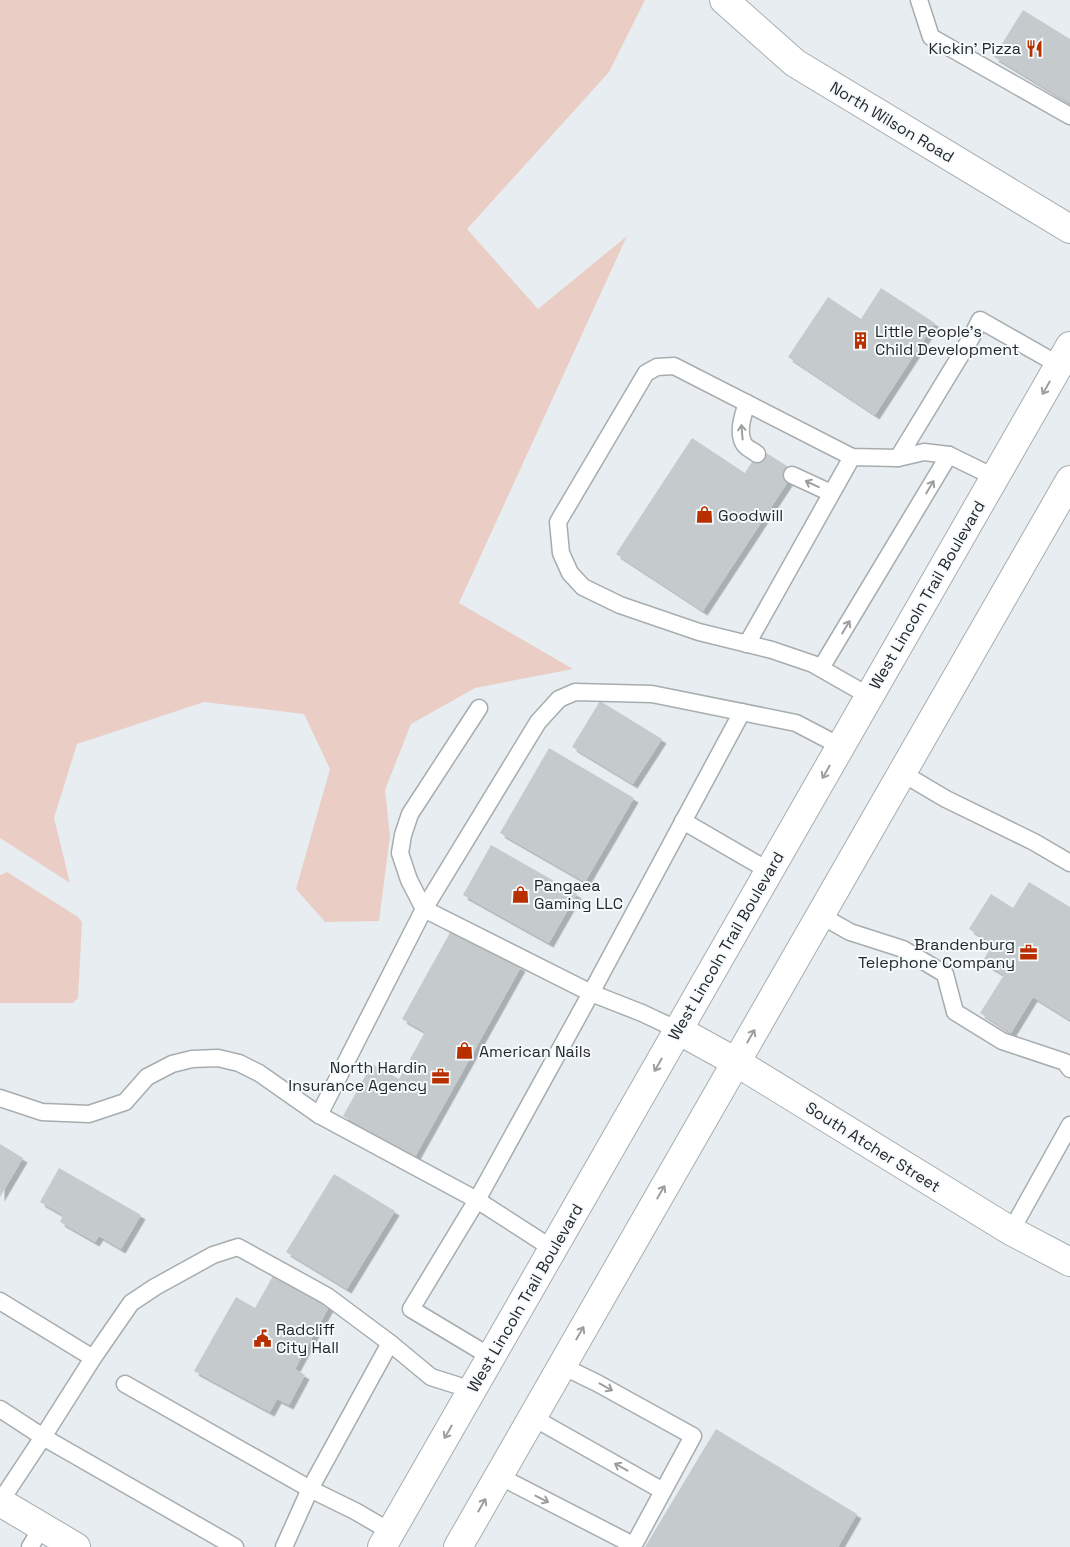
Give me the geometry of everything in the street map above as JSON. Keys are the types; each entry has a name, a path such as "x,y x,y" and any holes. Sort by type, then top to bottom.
{"main road":[{"name":"North Wilson Road","path":"724,0 795,63 1070,229"},
{"name":"West Lincoln Trail Boulevard","path":"386,1540 1064,355"},
{"path":"458,1547 1070,480"},
{"name":"South Atcher Street","path":"678,1030 736,1062 1011,1232 1070,1262"},
{"path":"0,1502 36,1537 76,1547"}],"lane":[{"path":"919,0 931,37 1070,116"},
{"path":"898,458 980,320 1064,355"},
{"path":"870,696 805,661 699,632 620,605 582,587 570,573 561,552 558,522 646,373 657,366 674,366 852,457 898,458 924,452 949,455 994,477"},
{"path":"747,403 742,420 741,434 744,444 757,454"},
{"path":"821,668 949,455"},
{"path":"747,644 852,457"},
{"path":"792,475 831,493"},
{"path":"319,1115 424,910 538,722 559,699 575,692 652,694 796,723 840,746"},
{"path":"479,708 410,814 403,835 400,853 409,880 424,910 591,993 642,1013 678,1030"},
{"path":"491,1357 411,1309 477,1200 742,712"},
{"path":"902,773 946,799 1034,842 1070,863"},
{"path":"683,821 769,871"},
{"path":"820,915 850,932 904,949 945,974 955,1012 1002,1041 1065,1062 1070,1069"},
{"path":"0,1098 42,1112 89,1114 125,1102 147,1077 172,1064 192,1059 218,1058 239,1063 259,1073 319,1115 477,1200 553,1249"},
{"path":"1011,1232 1070,1125"},
{"path":"0,1502 131,1303 155,1287 213,1255 238,1247 327,1296 390,1343 431,1377 472,1390"},
{"path":"0,1301 93,1358"},
{"path":"284,1547 310,1489 390,1343"},
{"path":"499,1476 630,1544 636,1541 693,1436 597,1382 562,1366"},
{"path":"125,1384 310,1489 355,1512 386,1540"},
{"path":"0,1410 43,1437 235,1547"},
{"path":"532,1417 663,1491"}],"shaded area":[{"path":"0,0 645,0 609,72 467,229 538,309 627,236 459,603 573,669 475,688 411,724 385,790 390,836 379,921 325,922 296,889 330,769 304,714 204,702 77,744 54,818 70,883 0,838"},
{"path":"7,872 78,917 82,922 78,998 73,1003 0,1003 0,875"}],"building":[{"name":"Kickin' Pizza","path":"1023,10 1070,39 1070,103 994,57"},
{"name":"Little People's Child Development","path":"881,288 935,323 875,415 788,357 828,297 861,319"},
{"name":"Goodwill","path":"692,438 745,473 760,449 795,471 703,611 616,554"},
{"path":"600,701 662,739 633,784 572,747"},
{"path":"549,748 634,798 585,882 500,833"},
{"name":"Pangaea Gaming LLC","path":"491,845 577,894 549,943 463,895"},
{"name":"Brandenburg Telephone Company","path":"1029,882 1070,907 1070,1020 1033,997 1011,1033 980,1013 1004,975 982,962 993,944 969,929 991,894 1013,908"},
{"path":"452,929 521,967 415,1157 343,1116 372,1064 399,1079 425,1032 402,1019"},
{"path":"0,1144 23,1158 0,1197"},
{"path":"59,1168 141,1215 121,1249 99,1236 95,1242 60,1222 63,1215 40,1202"},
{"path":"334,1174 395,1211 347,1289 286,1252"},
{"name":"Radcliff City Hall","path":"274,1274 330,1305 295,1369 305,1375 289,1405 277,1399 270,1412 194,1371 236,1297 255,1308"},
{"path":"716,1429 857,1514 838,1547 645,1547"}],"place":[{"name":"Kickin' Pizza","path":"1035,48"},
{"name":"Little People's Child Development","path":"861,340"},
{"name":"Goodwill","path":"704,515"},
{"name":"Pangaea Gaming LLC","path":"520,894"},
{"name":"Brandenburg Telephone Company","path":"1029,953"},
{"name":"American Nails","path":"465,1051"},
{"name":"North Hardin Insurance Agency","path":"441,1076"},
{"name":"Radcliff City Hall","path":"262,1338"}]}
